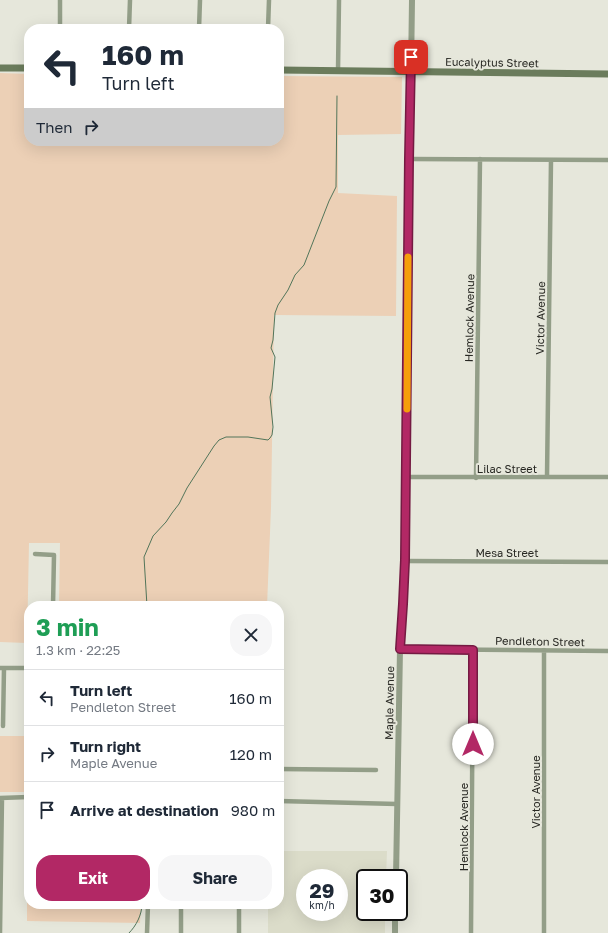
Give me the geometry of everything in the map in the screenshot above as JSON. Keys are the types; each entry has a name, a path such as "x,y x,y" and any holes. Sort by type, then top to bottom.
{"main road":[{"path":"0,68 24,68"},
{"name":"Eucalyptus Street","path":"284,70 608,74"}],"street":[{"path":"60,0 60,24"},
{"path":"129,24 130,0"},
{"path":"199,24 200,0"},
{"path":"268,24 269,0"},
{"path":"338,71 339,0"},
{"name":"Maple Avenue","path":"396,869 400,649 405,560 412,0"},
{"path":"409,159 608,160"},
{"name":"Hemlock Avenue","path":"476,478 480,159"},
{"name":"Victor Avenue","path":"547,477 551,160"},
{"name":"Lilac Street","path":"405,477 608,477"},
{"path":"35,554 54,555 53,601"},
{"name":"Mesa Street","path":"405,560 608,562"},
{"name":"Pendleton Street","path":"400,649 608,651"},
{"name":"Hemlock Avenue","path":"471,933 473,650"},
{"name":"Victor Avenue","path":"544,650 544,933"},
{"path":"3,726 2,668 24,668"},
{"path":"284,769 376,770"},
{"path":"0,933 1,798 24,797"},
{"path":"284,801 397,804"},
{"path":"147,933 148,909"},
{"path":"181,909 181,933"},
{"path":"239,909 239,933"},
{"path":"395,921 395,933"}],"shaded area":[{"path":"0,73 24,74 24,146 284,146 284,76 402,77 401,134 338,135 338,193 397,196 396,316 274,315 271,508 267,601 59,601 60,543 29,543 28,601 24,601 24,643 0,642"},
{"path":"0,736 24,736 24,792 0,792"},
{"path":"284,851 387,851 386,869 356,869 356,921 385,921 385,933 268,933 268,909 284,909"},
{"path":"27,909 141,909 140,923 27,921"}],"waterway":[{"path":"147,601 144,557 153,536 166,522 179,504 187,488 214,446 219,440 226,437 248,437 268,440 272,435 273,427 270,397 275,357 271,348 275,313 295,275 304,265 336,187 337,96"},
{"path":"129,933 138,920 141,909"}],"slow traffic":[{"path":"407,409 408,257"}],"route":[{"path":"411,57 405,560 400,649 473,650 473,744"}]}
